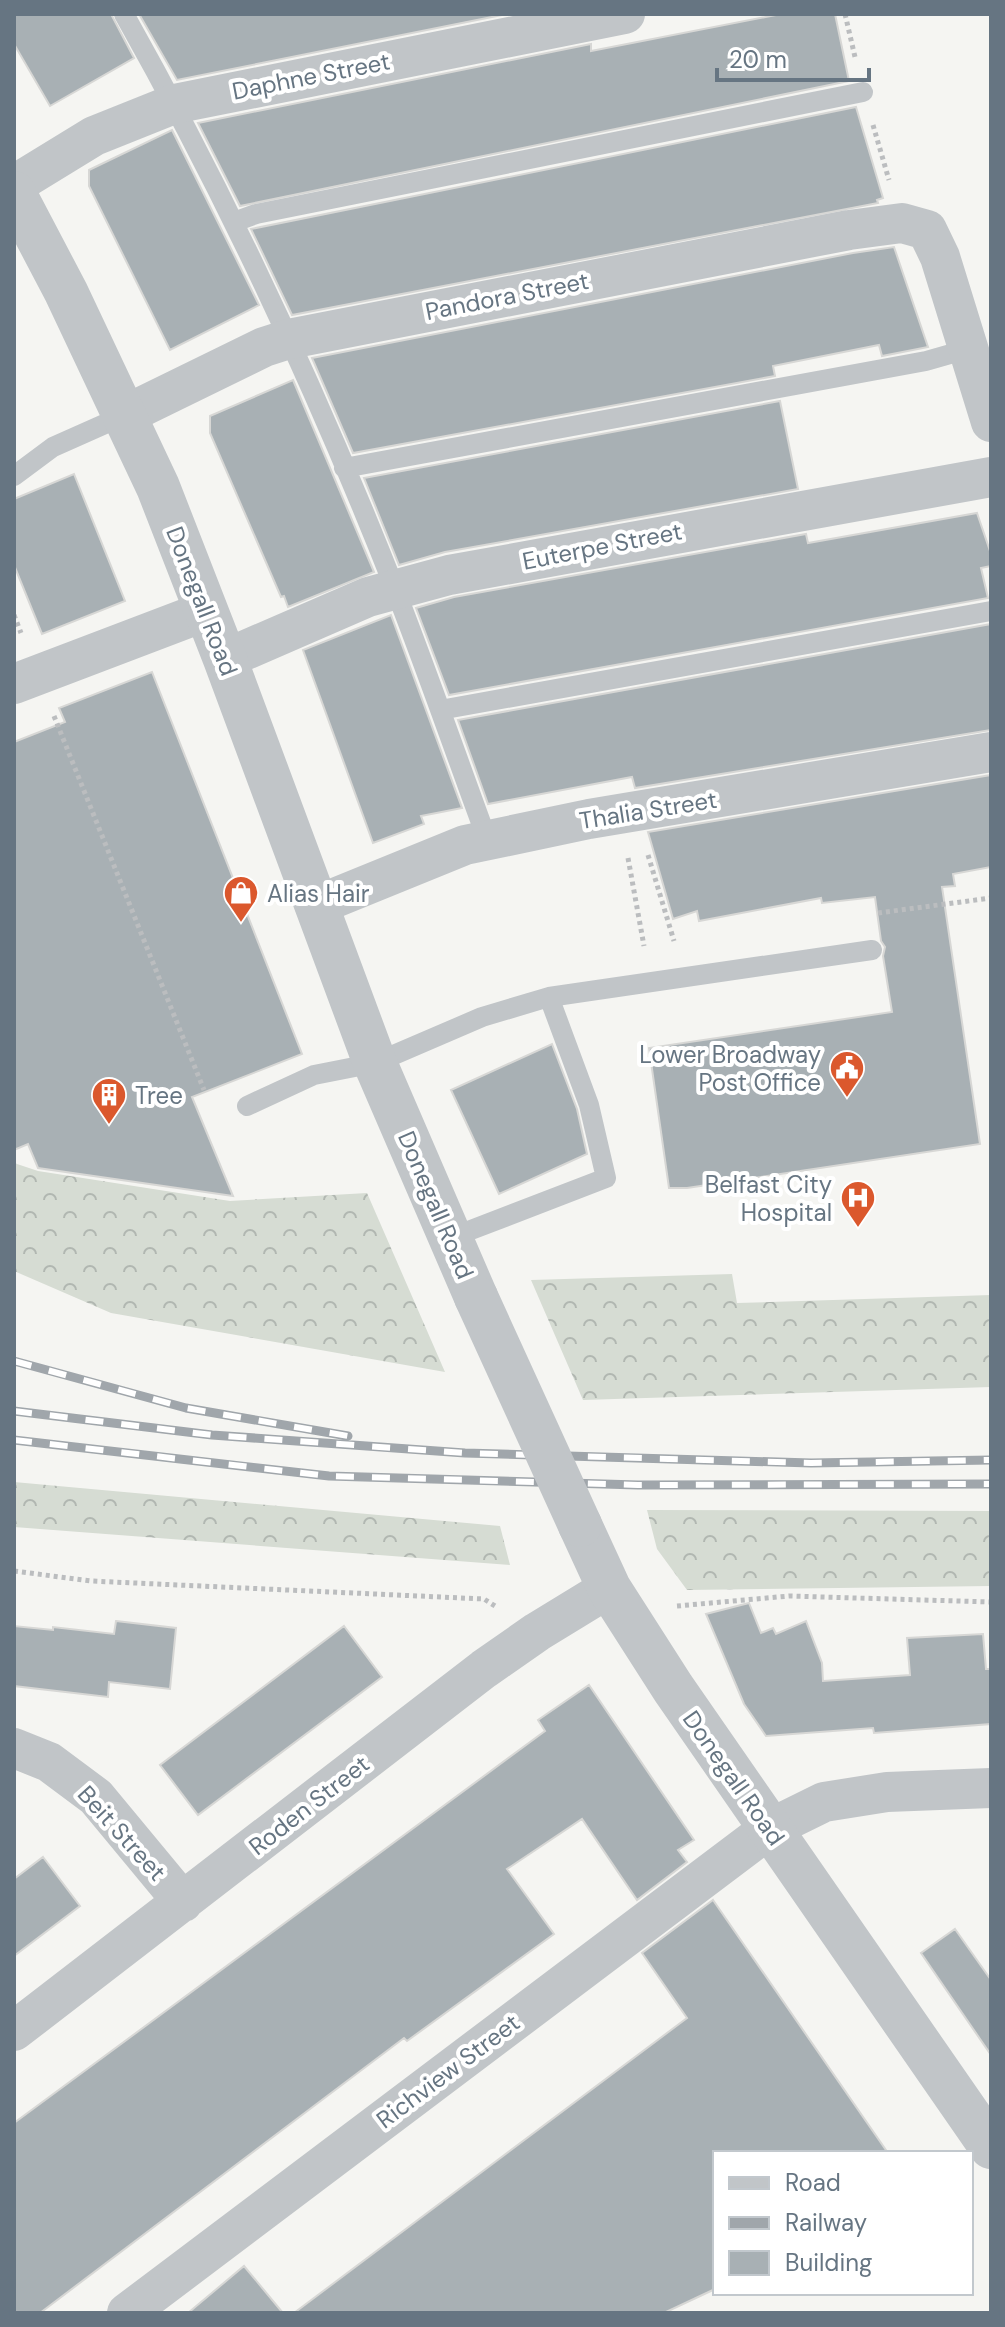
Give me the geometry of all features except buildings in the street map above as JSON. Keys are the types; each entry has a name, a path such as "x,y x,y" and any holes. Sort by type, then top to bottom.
{"street":[{"name":"Daphne Street","path":"14,185 94,136 174,104 625,14"},
{"name":"Donegall Road","path":"14,193 158,487 375,1063 476,1297 609,1588 769,1829 991,2147"},
{"name":"Pandora Street","path":"125,415 264,347 289,339 849,230 902,223 927,230 940,257 968,349"},
{"path":"968,349 991,422"},
{"name":"Euterpe Street","path":"225,659 395,589 449,575 991,477"},
{"path":"26,680 206,611"},
{"name":"Thalia Street","path":"315,906 487,839 991,752"},
{"name":"Roden Street","path":"14,2031 484,1669 609,1588"},
{"name":"Beit Street","path":"14,1748 49,1762 96,1797 183,1902"},
{"name":"Richview Street","path":"127,2313 769,1829 824,1802 887,1792 991,1788"}],"lane":[{"path":"124,14 234,222 289,339 395,589 487,839"},
{"path":"234,222 256,214 863,92"},
{"path":"344,468 926,361 968,349"},
{"path":"14,476 53,447 125,415"},
{"path":"440,710 991,611"},
{"path":"247,1106 314,1075 375,1063 482,1017 549,997 872,950"},
{"path":"450,1238 606,1178 589,1105 549,997"}],"path":[{"path":"26,680 204,1090"},
{"path":"628,814 674,941 689,939"},
{"path":"628,814 651,983"},
{"path":"870,914 991,898"},
{"path":"14,1571 91,1581 484,1599 537,1632"},
{"path":"635,1629 673,1606 789,1596 991,1602"}],"green space":[{"path":"14,1163 38,1171 230,1201 367,1193 445,1372 111,1313 14,1271"},
{"path":"732,1274 737,1303 991,1295 991,1387 583,1400 531,1280"},
{"path":"14,1482 500,1526 510,1565 14,1527"},
{"path":"647,1510 991,1511 991,1586 687,1590 657,1549"}],"railway":[{"path":"14,1361 186,1408 348,1436"},
{"path":"14,1411 212,1435 465,1453 811,1463 991,1460"},
{"path":"14,1440 329,1476 638,1485 991,1484"}],"place":[{"name":"Alias Hair","path":"241,924"},
{"name":"Lower Broadway Post Office","path":"847,1099"},
{"name":"Tree","path":"109,1126"},
{"name":"Belfast City Hospital","path":"858,1229"}]}
